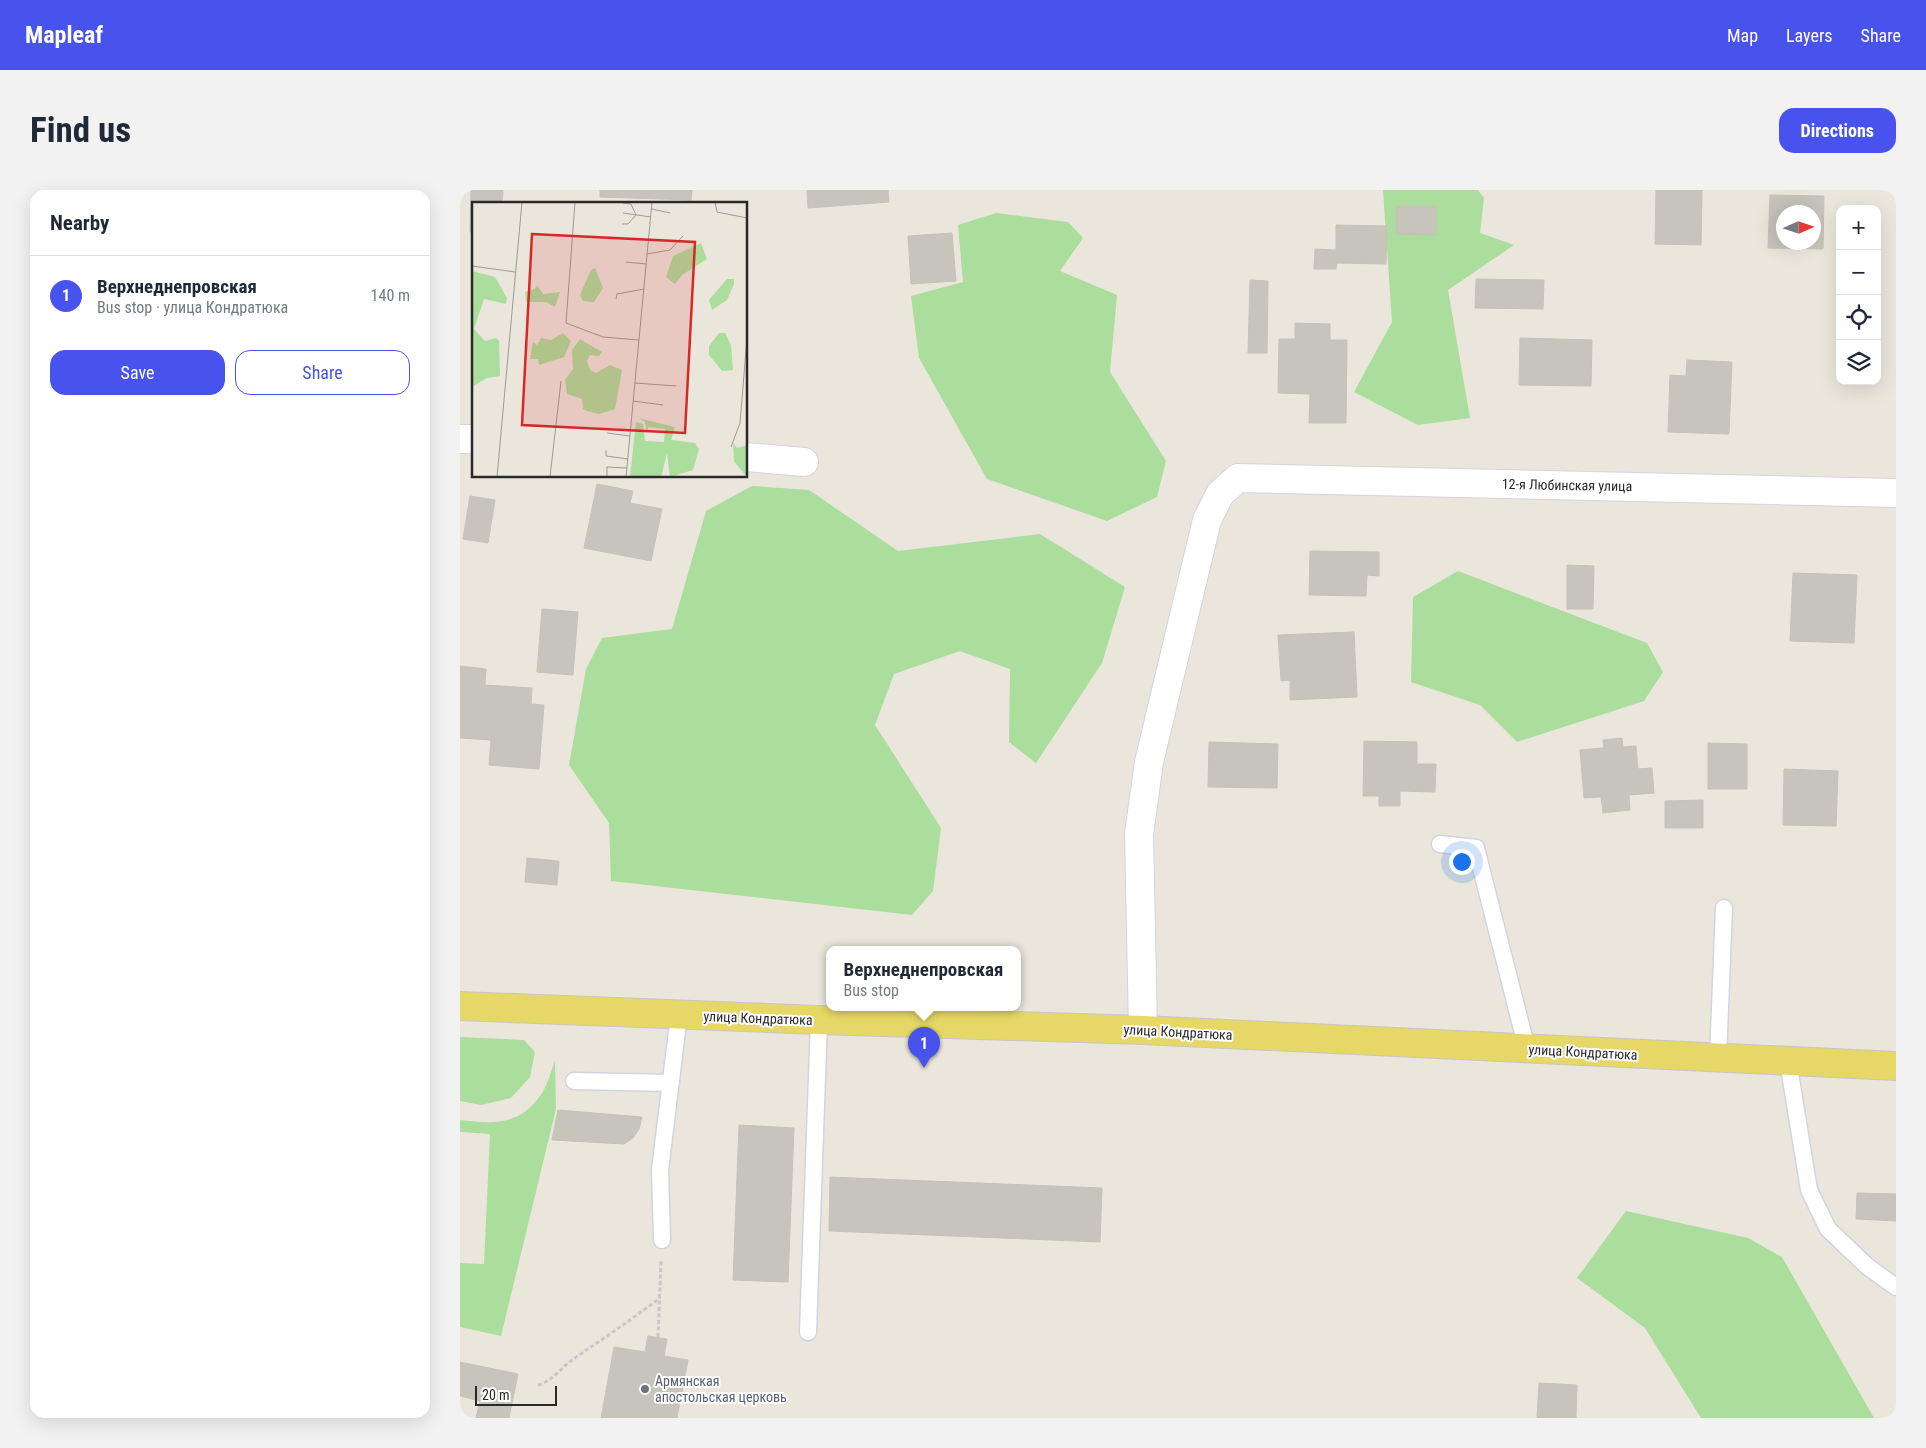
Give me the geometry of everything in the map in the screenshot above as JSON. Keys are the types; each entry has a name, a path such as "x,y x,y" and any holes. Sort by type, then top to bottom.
{"main road":[{"name":"улица Кондратюка","path":"460,1006 1143,1030 1896,1066"}],"street":[{"path":"748,457 804,462"},
{"name":"12-я Любинская улица","path":"1143,1030 1139,834 1149,762 1207,520 1220,494 1238,478 1896,493"}],"lane":[{"path":"1440,844 1476,848 1527,1049"},
{"path":"1718,1058 1724,908"},
{"path":"662,1240 660,1170 679,1015"},
{"path":"808,1332 819,1020"},
{"path":"1788,1061 1809,1190 1828,1229 1868,1267 1896,1287"},
{"path":"574,1081 671,1083"}],"path":[{"path":"658,1338 662,1240"},
{"path":"538,1385 544,1384 570,1362 619,1329 660,1298"}],"green space":[{"path":"1383,190 1478,190 1484,198 1480,233 1514,245 1448,290 1470,418 1418,425 1354,392 1392,322"},
{"path":"996,213 1068,222 1083,238 1060,271 1117,295 1110,372 1166,461 1157,497 1107,521 987,479 919,358 911,296 963,282 958,225"},
{"path":"752,486 809,490 898,551 1040,534 1125,587 1102,663 1036,763 1009,742 1010,669 960,651 894,674 875,725 941,828 933,891 912,915 611,881 609,823 569,765 586,669 602,638 672,629 706,511"},
{"path":"1458,571 1647,643 1663,672 1644,701 1517,742 1480,705 1411,682 1413,597"},
{"path":"460,1037 524,1040 535,1052 530,1077 511,1098 481,1105 460,1101"},
{"path":"555,1061 556,1109 501,1336 460,1327 460,1263 484,1264 490,1134 460,1132 460,1120 496,1122 516,1117 525,1112 542,1093"},
{"path":"1626,1211 1748,1238 1782,1257 1874,1418 1701,1418 1645,1328 1577,1278"}],"building":[{"path":"471,190 503,190 502,202 472,202 472,232 470,232"},
{"path":"600,190 692,190 691,200 600,197"},
{"path":"807,190 888,190 889,202 808,208"},
{"path":"1656,190 1702,190 1701,245 1655,244"},
{"path":"1770,195 1824,196 1823,249 1821,249 1821,205 1776,205 1776,248 1768,248"},
{"path":"1397,206 1436,206 1436,235 1396,234"},
{"path":"1336,225 1387,226 1386,264 1337,263 1336,269 1314,269 1315,249 1336,250"},
{"path":"952,233 956,281 911,284 908,236"},
{"path":"1476,279 1544,280 1543,309 1475,308"},
{"path":"1250,280 1268,281 1267,353 1248,353"},
{"path":"1295,323 1330,324 1330,340 1347,340 1346,423 1309,423 1310,394 1278,393 1279,339 1295,339"},
{"path":"1520,338 1592,340 1591,386 1519,385"},
{"path":"1687,360 1732,362 1729,434 1668,432 1670,375 1686,376"},
{"path":"597,484 633,491 630,503 662,509 651,561 584,548"},
{"path":"470,496 495,500 488,543 463,539"},
{"path":"1310,551 1379,552 1379,576 1367,575 1366,596 1309,595"},
{"path":"1567,565 1594,566 1593,609 1567,609"},
{"path":"1793,573 1857,575 1854,643 1790,641"},
{"path":"542,609 578,612 573,675 537,672"},
{"path":"1354,632 1357,697 1290,700 1290,680 1281,681 1278,635"},
{"path":"460,666 486,669 485,685 532,688 531,704 544,705 539,769 489,765 491,740 460,738"},
{"path":"1622,738 1623,747 1636,746 1638,769 1652,768 1654,793 1629,795 1630,810 1603,813 1601,797 1584,798 1580,750 1604,748 1603,740"},
{"path":"1364,741 1417,742 1417,764 1436,764 1435,792 1400,791 1400,806 1379,806 1379,796 1363,796"},
{"path":"1209,742 1278,744 1277,788 1208,787"},
{"path":"1708,743 1747,744 1747,789 1708,789"},
{"path":"1784,769 1838,771 1836,826 1783,825"},
{"path":"1703,800 1703,828 1665,828 1665,801"},
{"path":"527,858 559,861 557,885 525,882"},
{"path":"558,1110 642,1117 639,1129 633,1138 624,1144 552,1140"},
{"path":"739,1125 794,1128 788,1282 733,1280"},
{"path":"830,1177 1102,1188 1100,1242 829,1231"},
{"path":"1857,1193 1896,1194 1896,1221 1856,1219"},
{"name":"Армянская апостольская церковь","path":"648,1336 667,1339 664,1356 688,1360 677,1418 601,1418 614,1347 645,1352"},
{"path":"460,1362 518,1374 509,1418 476,1418 480,1401 460,1396"},
{"path":"1539,1383 1577,1385 1576,1418 1537,1418"}],"place":[{"name":"Верхнеднепровская","path":"924,1068"},
{"name":"Армянская апостольская церковь","path":"645,1389"}]}
